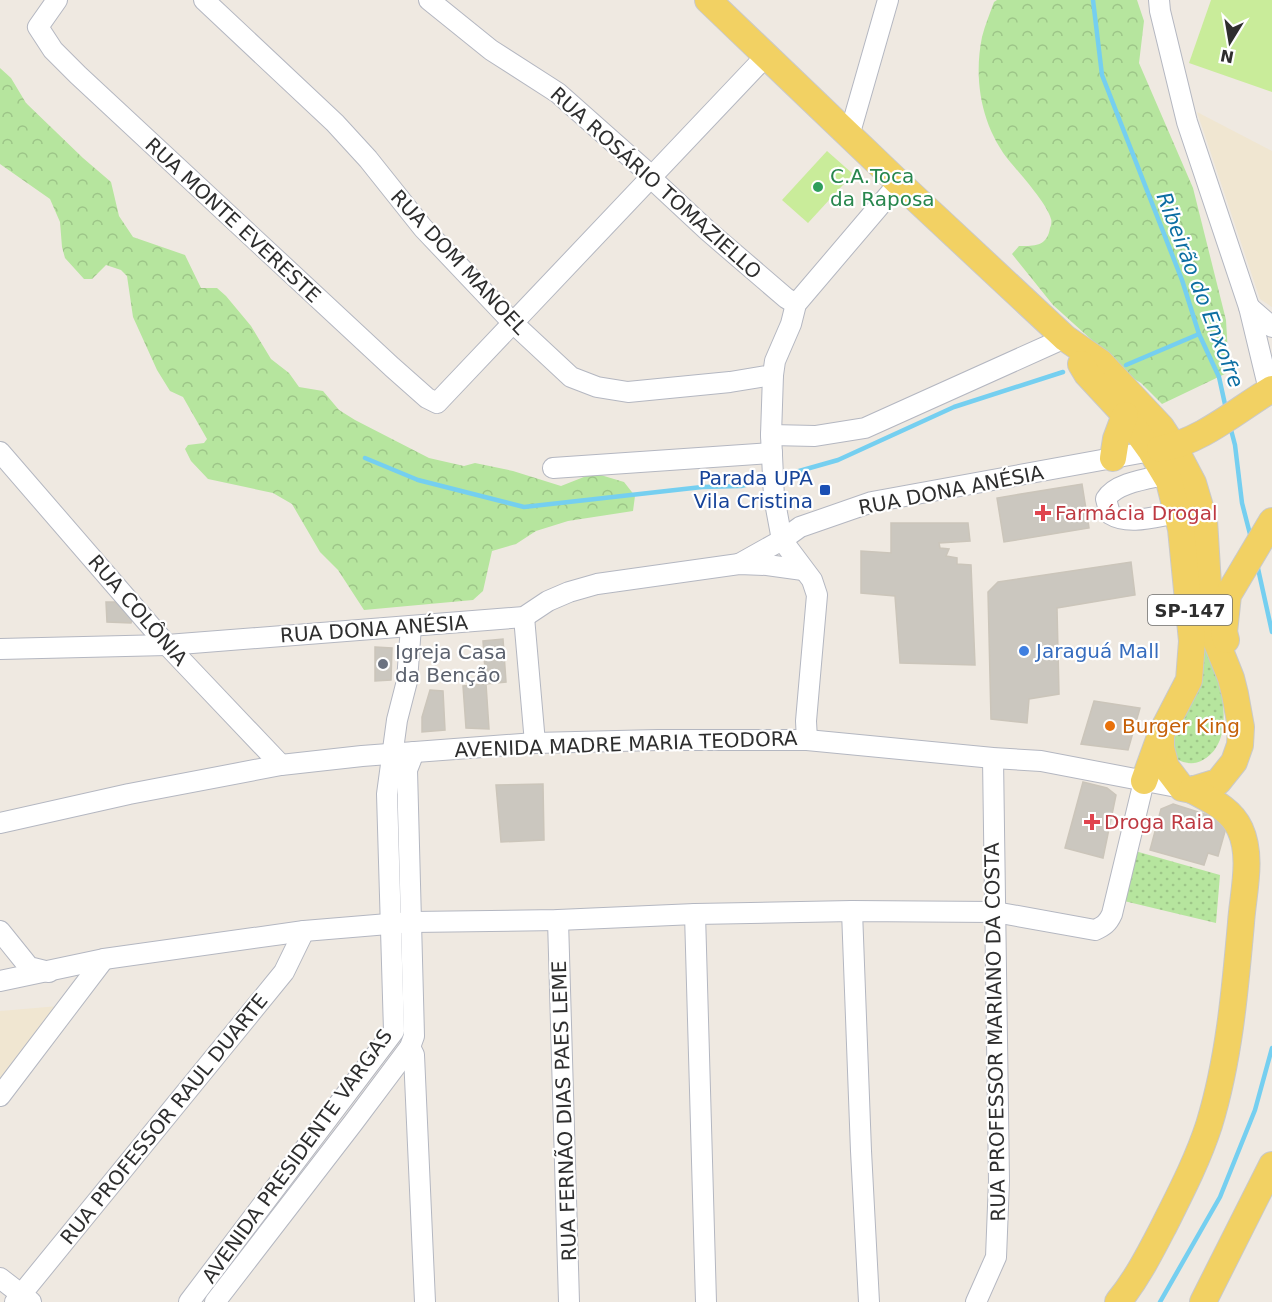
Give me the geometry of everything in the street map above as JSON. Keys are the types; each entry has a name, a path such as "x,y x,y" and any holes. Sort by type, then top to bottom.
{"main road":[{"path":"708,0 765,57 1065,338 1100,362 1161,427 1162,449"},
{"path":"1065,338 1087,374 1193,483 1200,506 1208,561 1210,617 1213,633 1232,678"},
{"path":"1162,449 1210,428 1266,395"},
{"path":"1113,458 1116,439 1125,415"},
{"name":"SP-147","path":"1161,734 1189,680 1192,659 1188,596 1178,513 1165,475 1162,449"},
{"path":"1187,789 1218,782 1234,762 1240,745 1241,727 1224,632 1228,595 1271,522"},
{"path":"1224,632 1251,592 1271,556"},
{"path":"1144,781 1161,734"},
{"path":"1118,1302 1149,1255 1188,1179 1209,1126 1226,1060 1246,865 1245,844 1239,827 1219,805 1187,789 1172,776 1163,758 1161,734"},
{"path":"1203,1302 1272,1165"}],"street":[{"name":"RUA MONTE EVERESTE","path":"57,0 38,27 53,50 134,129 427,398 437,403 513,323"},
{"name":"RUA DOM MANOEL","path":"204,0 335,123 368,159 423,228 513,323 571,377 597,387 628,392 730,382 773,375"},
{"name":"RUA ROSÁRIO TOMAZIELLO","path":"429,0 491,50 558,93 647,172 708,231 796,304"},
{"path":"849,136 888,0"},
{"path":"1159,0 1187,122 1249,307 1266,395"},
{"path":"513,323 765,57"},
{"path":"807,740 806,722 817,595 812,579 782,540 774,497 772,451 775,361 791,324 796,304 899,183"},
{"path":"1249,307 1272,327"},
{"path":"553,468 772,451 815,436 865,428 1065,338"},
{"name":"RUA DONA ANÉSIA","path":"739,564 800,527 872,502 1162,449"},
{"name":"RUA COLÔNIA","path":"0,452 167,645 281,765"},
{"path":"1165,475 1132,483 1110,492 1106,500 1110,514 1118,519 1132,519 1178,513"},
{"name":"RUA DONA ANÉSIA","path":"0,649 167,645 524,617 548,601 597,584 739,564 803,570"},
{"path":"524,617 535,743"},
{"name":"AVENIDA PRESIDENTE VARGAS","path":"189,1302 394,1030 387,794 391,753 407,681 411,626"},
{"name":"AVENIDA MADRE MARIA TEODORA","path":"0,823 129,794 281,765 391,753 535,743 807,740 1041,761 1187,789"},
{"name":"AVENIDA PRESIDENTE VARGAS","path":"215,1302 410,1047 415,1030 407,770 414,752"},
{"name":"RUA PROFESSOR MARIANO DA COSTA","path":"976,1302 996,1257 999,1181 993,758"},
{"path":"0,981 104,960 304,931 411,922 852,911 994,912 1095,930 1104,926 1112,914 1144,781"},
{"path":"852,911 869,1302"},
{"path":"695,914 706,1302"},
{"name":"RUA FERNÃO DIAS PAES LEME","path":"558,920 569,1302"},
{"path":"0,931 28,967 49,972"},
{"name":"RUA PROFESSOR RAUL DUARTE","path":"22,1299 284,972 304,931"},
{"path":"0,1096 104,960"},
{"path":"410,1047 414,1055 425,1302"},
{"path":"0,1278 22,1299"},
{"path":"410,1302 424,1280"}],"shaded area":[{"path":"1197,112 1272,151 1272,307 1260,299"},
{"path":"59,1006 0,1084 0,1011"}],"green space":[{"path":"997,0 1137,0 1144,21 1139,63 1193,188 1226,320 1229,372 1162,404 1141,383 1109,364 1094,342 1053,305 1012,254 1019,246 1043,242 1048,234 1051,221 1049,213 1039,198 1001,149 993,135 982,103 979,54 985,28 994,2"},
{"path":"1211,0 1272,0 1272,92 1189,63"},
{"path":"0,68 11,78 26,103 111,182 119,216 133,237 185,255 201,288 217,288 226,296 251,326 271,359 289,373 299,387 323,391 339,410 429,458 464,466 475,463 513,471 561,486 594,473 624,482 635,496 633,511 568,521 536,531 516,544 492,551 483,591 473,600 364,610 338,570 320,552 292,504 273,493 208,479 191,461 185,449 188,445 204,443 207,439 183,397 170,391 157,370 133,317 127,276 121,270 106,265 92,279 84,279 65,258 60,222 50,199 0,164"},
{"name":"C.A.Toca da Raposa","path":"827,151 853,174 808,223 782,200"},
{"path":"1198,648 1213,648 1222,693 1223,726 1220,740 1213,752 1201,761 1189,763 1171,755 1172,720"},
{"path":"1135,851 1220,875 1216,923 1124,901"}],"building":[{"name":"Farmácia Drogal","path":"1082,484 1089,528 1004,542 997,498"},
{"path":"891,523 968,523 970,541 939,543 940,548 949,549 946,556 957,558 957,564 971,565 975,665 900,663 895,596 861,593 861,551 891,553"},
{"name":"Jaraguá Mall","path":"1131,562 1135,595 1057,608 1059,694 1029,699 1027,723 991,719 988,592 998,582"},
{"path":"106,602 115,602 133,618 131,623 107,622"},
{"path":"503,639 506,682 486,684 483,641"},
{"name":"Igreja Casa da Benção","path":"375,647 392,648 391,680 375,681"},
{"path":"486,684 489,729 466,728 463,686"},
{"path":"430,690 443,691 445,730 422,732 422,717"},
{"name":"Burger King","path":"1094,701 1140,708 1128,750 1081,744"},
{"name":"Droga Raia","path":"1083,782 1107,788 1116,795 1103,858 1065,848"},
{"path":"543,784 544,840 501,842 496,785"},
{"path":"1173,804 1220,819 1226,828 1218,856 1208,853 1204,865 1150,850 1161,809"}],"waterway":[{"name":"Ribeirão do Enxofre","path":"1093,0 1102,75 1182,280 1199,334 1219,377 1226,409"},
{"path":"1126,365 1199,334"},
{"path":"778,477 838,460 954,407 1063,372"},
{"name":"Ribeirão do Enxofre","path":"1230,426 1235,445 1242,503 1251,538"},
{"path":"365,458 418,480 524,507 702,487 741,486 767,480"},
{"name":"Ribeirão do Enxofre","path":"1257,564 1272,632"},
{"name":"Ribeirão do Enxofre","path":"1160,1302 1220,1197 1255,1110 1272,1048"}],"place":[{"name":"C.A.Toca da Raposa","path":"818,187"},
{"name":"Parada UPA Vila Cristina","path":"825,490"},
{"name":"Farmácia Drogal","path":"1043,513"},
{"name":"Jaraguá Mall","path":"1024,651"},
{"name":"Igreja Casa da Benção","path":"383,664"},
{"name":"Burger King","path":"1110,726"},
{"name":"Droga Raia","path":"1092,822"}]}
